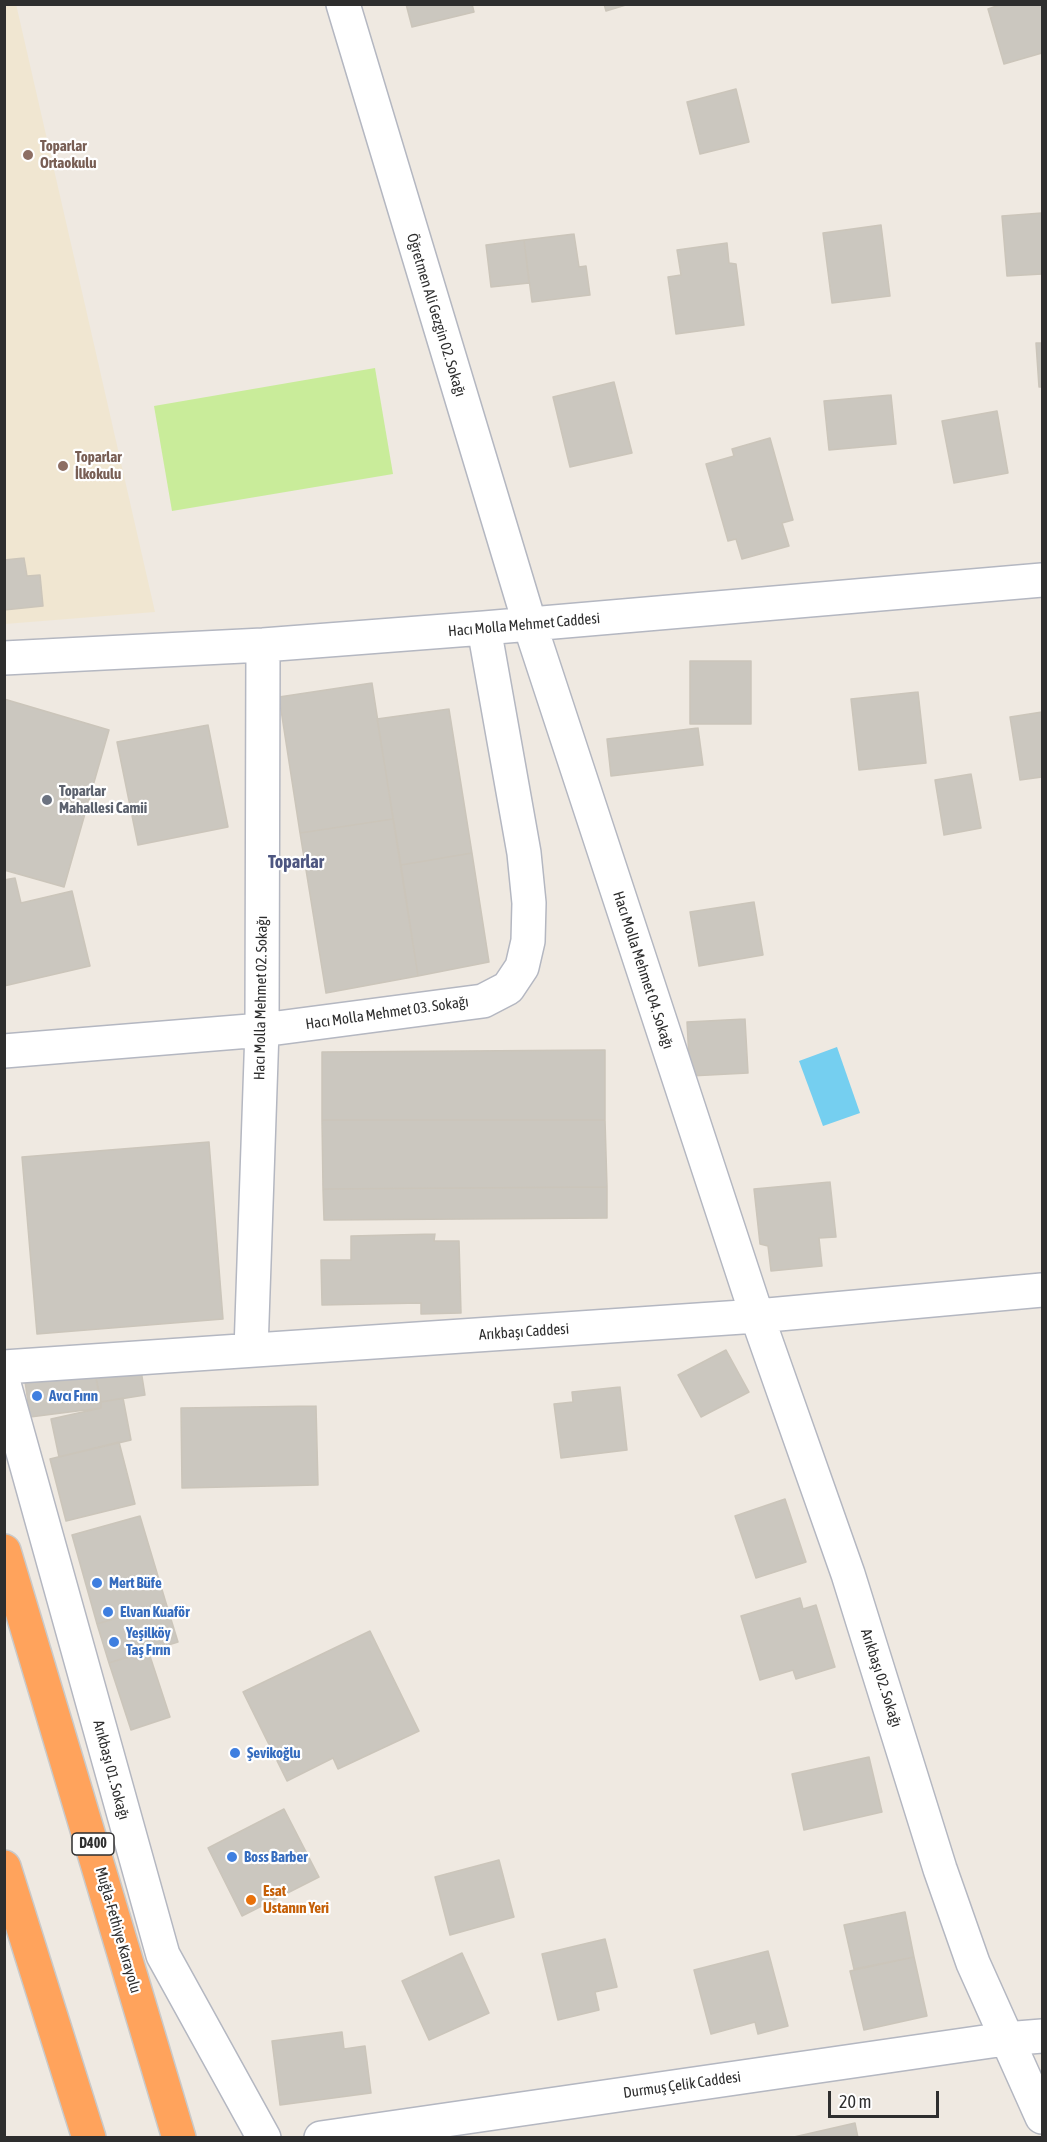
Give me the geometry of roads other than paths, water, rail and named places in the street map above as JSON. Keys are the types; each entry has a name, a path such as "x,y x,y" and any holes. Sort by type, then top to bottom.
{"highway":[{"name":"Muğla-Fethiye Karayolu","path":"4,1551 179,2138"},
{"path":"4,1867 89,2138"}],"street":[{"name":"Öğretmen Ali Gezgin 02. Sokağı","path":"343,4 530,625"},
{"name":"Hacı Molla Mehmet Caddesi","path":"4,658 263,645 530,625 1042,580"},
{"name":"Hacı Molla Mehmet 04. Sokağı","path":"530,625 757,1316"},
{"name":"Hacı Molla Mehmet 03. Sokağı","path":"4,1051 262,1030 483,1001 508,988 522,967 528,941 529,913 524,853 484,628"},
{"name":"Hacı Molla Mehmet 02. Sokağı","path":"251,1350 262,1030 263,645"},
{"name":"Arıkbaşı Caddesi","path":"4,1367 757,1316 1042,1290"},
{"name":"Arıkbaşı 02. Sokağı","path":"757,1316 848,1574 940,1869 973,1963 1005,2039 1042,2117"},
{"name":"Arıkbaşı 01. Sokağı","path":"4,1384 163,1955 264,2138"},
{"name":"Durmuş Çelik Caddesi","path":"321,2138 1005,2039 1042,2036"}],"water":[{"path":"837,1047 860,1113 823,1126 799,1061"}],"place":[{"name":"Toparlar Ortaokulu","path":"28,155"},
{"name":"Toparlar İlkokulu","path":"63,466"},
{"name":"Toparlar Mahallesi Camii","path":"47,800"},
{"name":"Avcı Fırın","path":"37,1396"},
{"name":"Mert Büfe","path":"97,1583"},
{"name":"Elvan Kuaför","path":"108,1612"},
{"name":"Yeşilköy Taş Fırın","path":"114,1642"},
{"name":"Şevikoğlu","path":"235,1753"},
{"name":"Boss Barber","path":"232,1857"},
{"name":"Esat Ustanın Yeri","path":"251,1900"}],"district":[{"name":"Toparlar","path":"296,862"}]}
